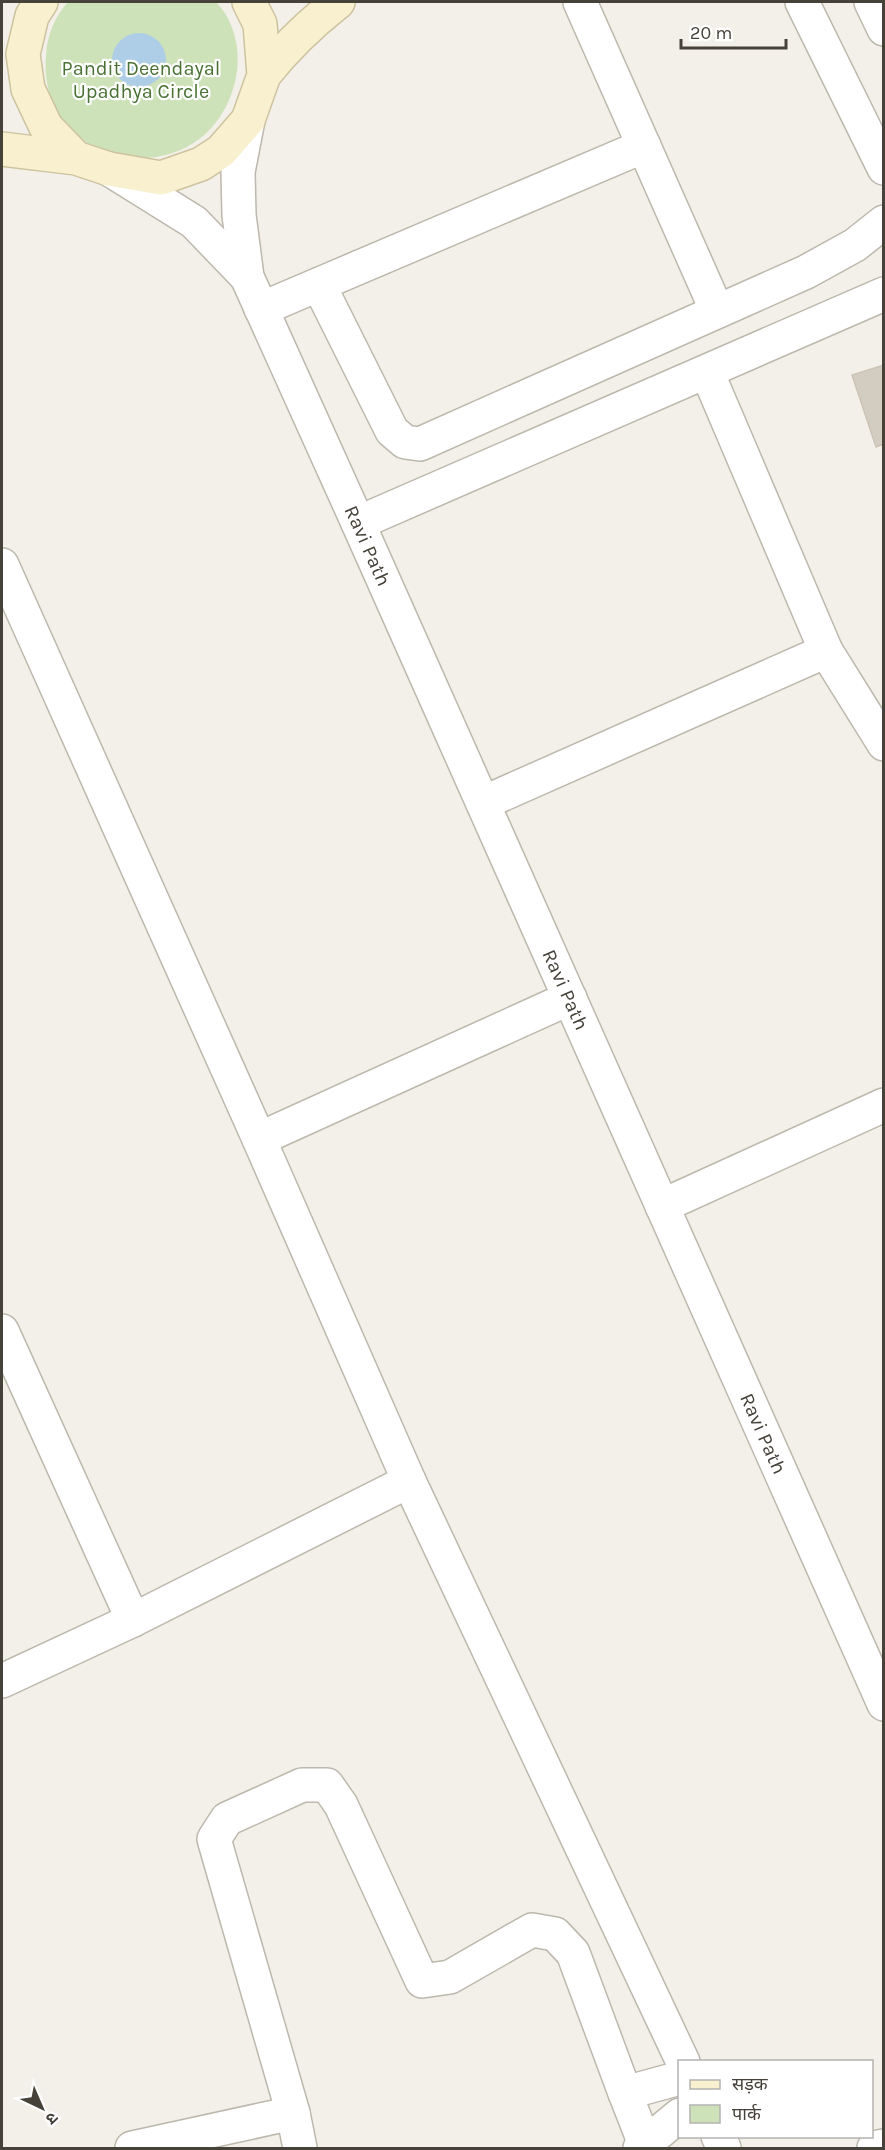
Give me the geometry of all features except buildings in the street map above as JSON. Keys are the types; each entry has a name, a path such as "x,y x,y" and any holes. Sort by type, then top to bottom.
{"street":[{"path":"249,2 260,24 264,75"},
{"path":"247,277 239,215 238,172 248,120 264,75 285,48 306,27 338,2"},
{"path":"580,2 717,310"},
{"path":"802,2 884,168"},
{"path":"871,2 884,29"},
{"path":"2,91 23,54 36,6"},
{"path":"23,54 28,90 46,127 76,158"},
{"path":"2,149 76,158 109,169 161,178 201,164 221,151 248,120"},
{"path":"261,309 644,146"},
{"path":"109,169 194,222 247,277"},
{"path":"319,285 392,431 405,442 420,444 806,272 855,245 884,222"},
{"path":"806,272 826,320"},
{"name":"Ravi Path","path":"247,277 884,1704"},
{"path":"358,523 884,294"},
{"path":"707,372 826,651 884,744"},
{"path":"505,405 526,450"},
{"path":"2,565 409,1481 683,2060"},
{"path":"483,803 826,651"},
{"path":"259,1139 570,998"},
{"path":"662,1206 884,1105"},
{"path":"2,1331 133,1620"},
{"path":"2,1681 133,1620 409,1481"},
{"path":"300,2148 293,2113 214,1839 227,1819 302,1785 327,1785 341,1804 422,1981 450,1977 532,1930 555,1934 573,1953 643,2146 678,2117"},
{"path":"625,2094 678,2079"},
{"path":"132,2148 293,2113"},
{"path":"874,2148 884,2146"}],"green space":[{"name":"Pandit Deendayal Upadhya Circle","path":"68,2 216,2 233,29 238,61 235,82 218,120 192,144 160,156 126,157 94,147 67,126 50,95 46,55 50,33 63,7"}],"water":[{"path":"134,33 144,33 154,37 162,45 166,60 162,75 154,83 144,87 134,87 124,83 116,75 112,65 112,55 116,45 124,37"}]}
